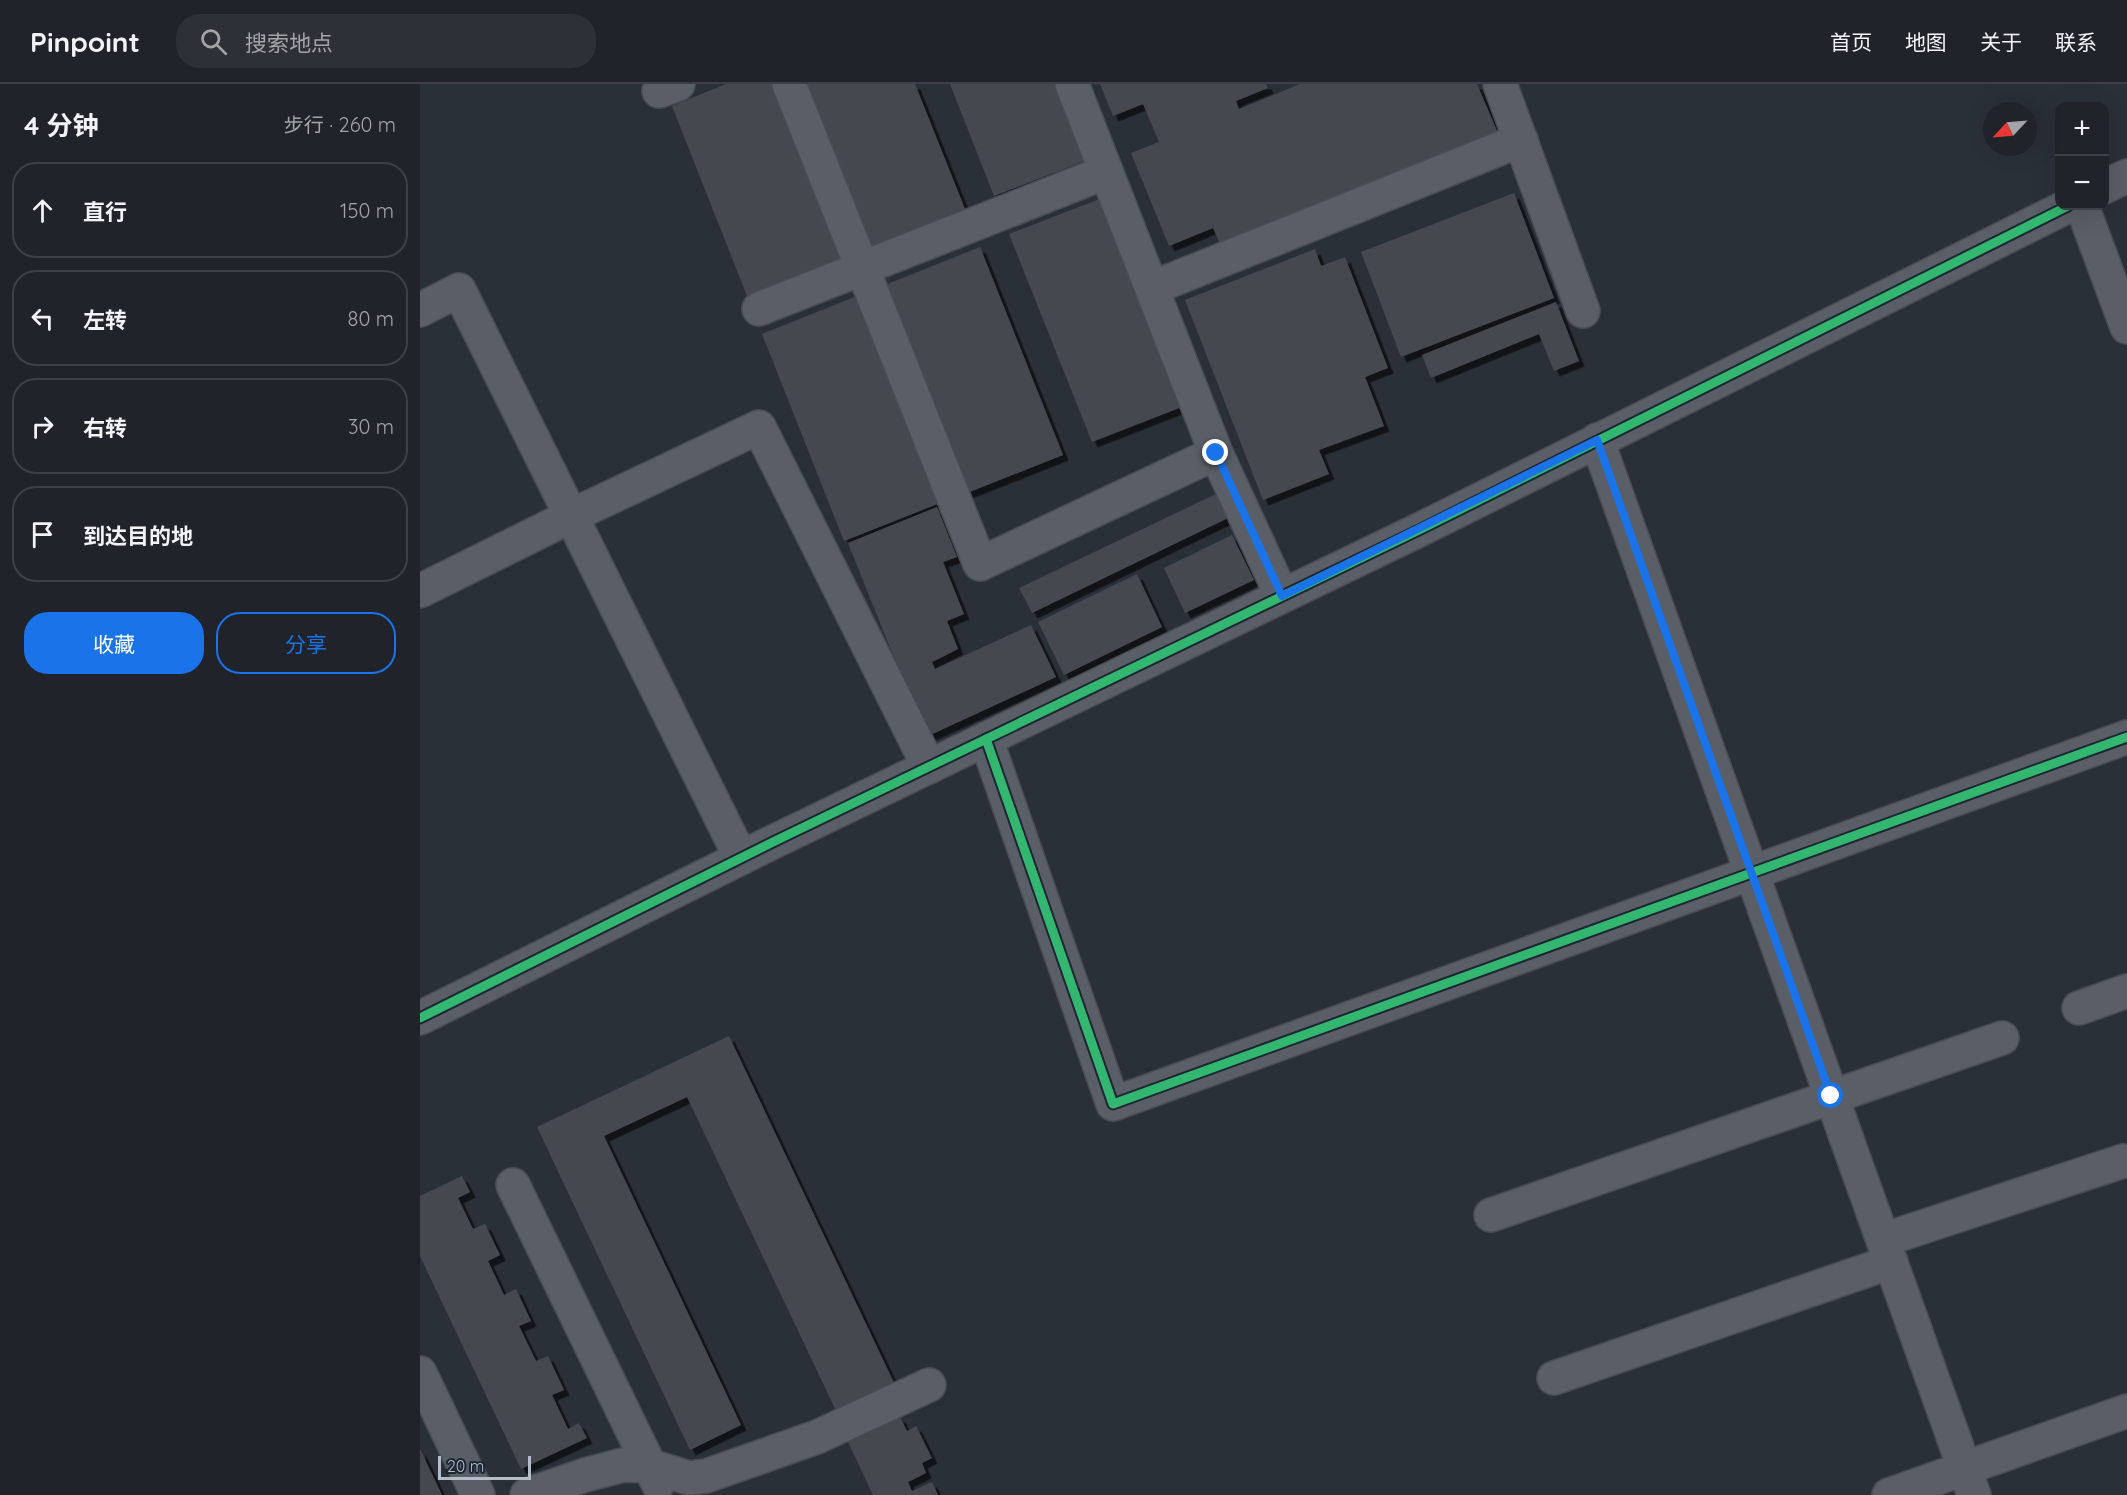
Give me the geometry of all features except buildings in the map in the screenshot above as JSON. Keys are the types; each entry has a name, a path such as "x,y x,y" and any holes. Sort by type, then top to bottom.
{"street":[{"path":"789,84 980,564 1216,453"},
{"path":"1072,84 1216,453 1282,596"},
{"path":"1500,84 1583,311"},
{"path":"1152,288 1521,140"},
{"path":"759,309 1106,172"},
{"path":"2109,185 2127,176"},
{"path":"420,1018 741,858 1282,596 2060,210"},
{"path":"2083,210 2127,327"},
{"path":"420,310 459,290 741,858"},
{"path":"420,591 759,427 929,767"},
{"path":"1597,440 1969,1482"},
{"path":"986,739 1113,1104 2127,737"},
{"path":"2079,1008 2127,991"},
{"path":"1491,1215 2002,1038"},
{"path":"1554,1378 2122,1161"},
{"path":"513,1185 664,1495"},
{"path":"420,1373 478,1495"},
{"path":"527,1495 585,1475 624,1465 650,1466 689,1478 706,1476 817,1437 929,1385"},
{"path":"1889,1495 1969,1482 2127,1411"}],"cycle path":[{"path":"420,1018 775,841 1419,530 2060,210"},
{"path":"986,739 1113,1104 2127,737"}],"route":[{"path":"1216,453 1282,596 1597,440 1831,1096"}]}
